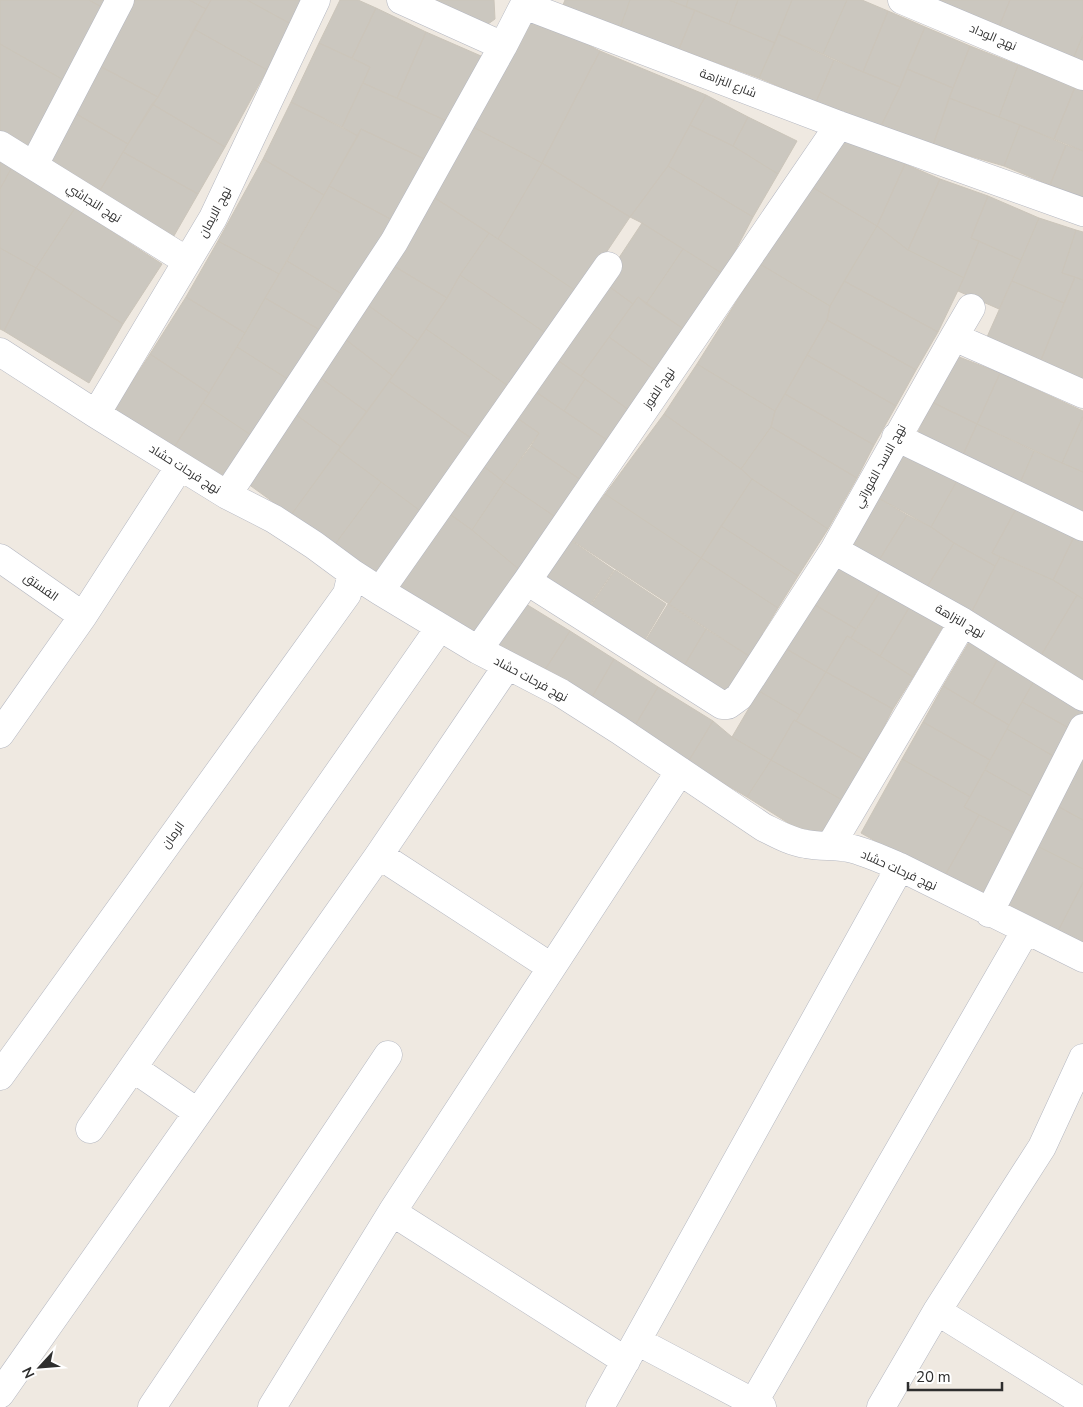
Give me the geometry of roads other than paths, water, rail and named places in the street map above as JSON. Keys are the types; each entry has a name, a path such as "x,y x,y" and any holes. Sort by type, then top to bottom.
{"street":[{"path":"34,165 120,0"},
{"name":"نهج الايمان","path":"96,414 213,218 316,0"},
{"path":"401,0 502,46"},
{"name":"نهج الوداد","path":"902,0 1083,76"},
{"name":"شارع النزاهة","path":"227,495 394,242 502,46 523,2 839,125 1083,212"},
{"name":"نهج الفوز","path":"478,650 839,125"},
{"name":"نهج النجاشي","path":"0,145 187,261"},
{"path":"380,591 608,266"},
{"name":"نهج الاسد الفوراتي","path":"527,581 722,705 728,705 738,697 834,550 896,437 971,308"},
{"path":"954,337 1083,394"},
{"name":"نهج فرحات حشاد","path":"0,352 227,495 282,524 314,545 349,584 380,591 478,650 561,693 763,826 788,839 807,844 832,845 864,853 900,867 989,913 1083,958"},
{"path":"896,437 1083,527"},
{"path":"0,734 83,616 180,466"},
{"name":"نهج النزاهة","path":"834,550 963,622 1083,697"},
{"name":"الفستق","path":"0,558 83,616"},
{"name":"الرمان","path":"0,1076 349,584"},
{"path":"832,845 963,622"},
{"path":"90,1129 440,627"},
{"path":"0,1394 379,855 507,666"},
{"path":"989,913 1083,728"},
{"path":"272,1407 392,1212 680,771"},
{"path":"379,855 551,967"},
{"path":"600,1407 900,867"},
{"path":"392,1212 632,1351 756,1405 1026,930"},
{"path":"152,1407 388,1055"},
{"path":"881,1407 937,1311 1042,1147 1083,1058"},
{"path":"133,1068 197,1112"},
{"path":"937,1311 1081,1401"}]}
